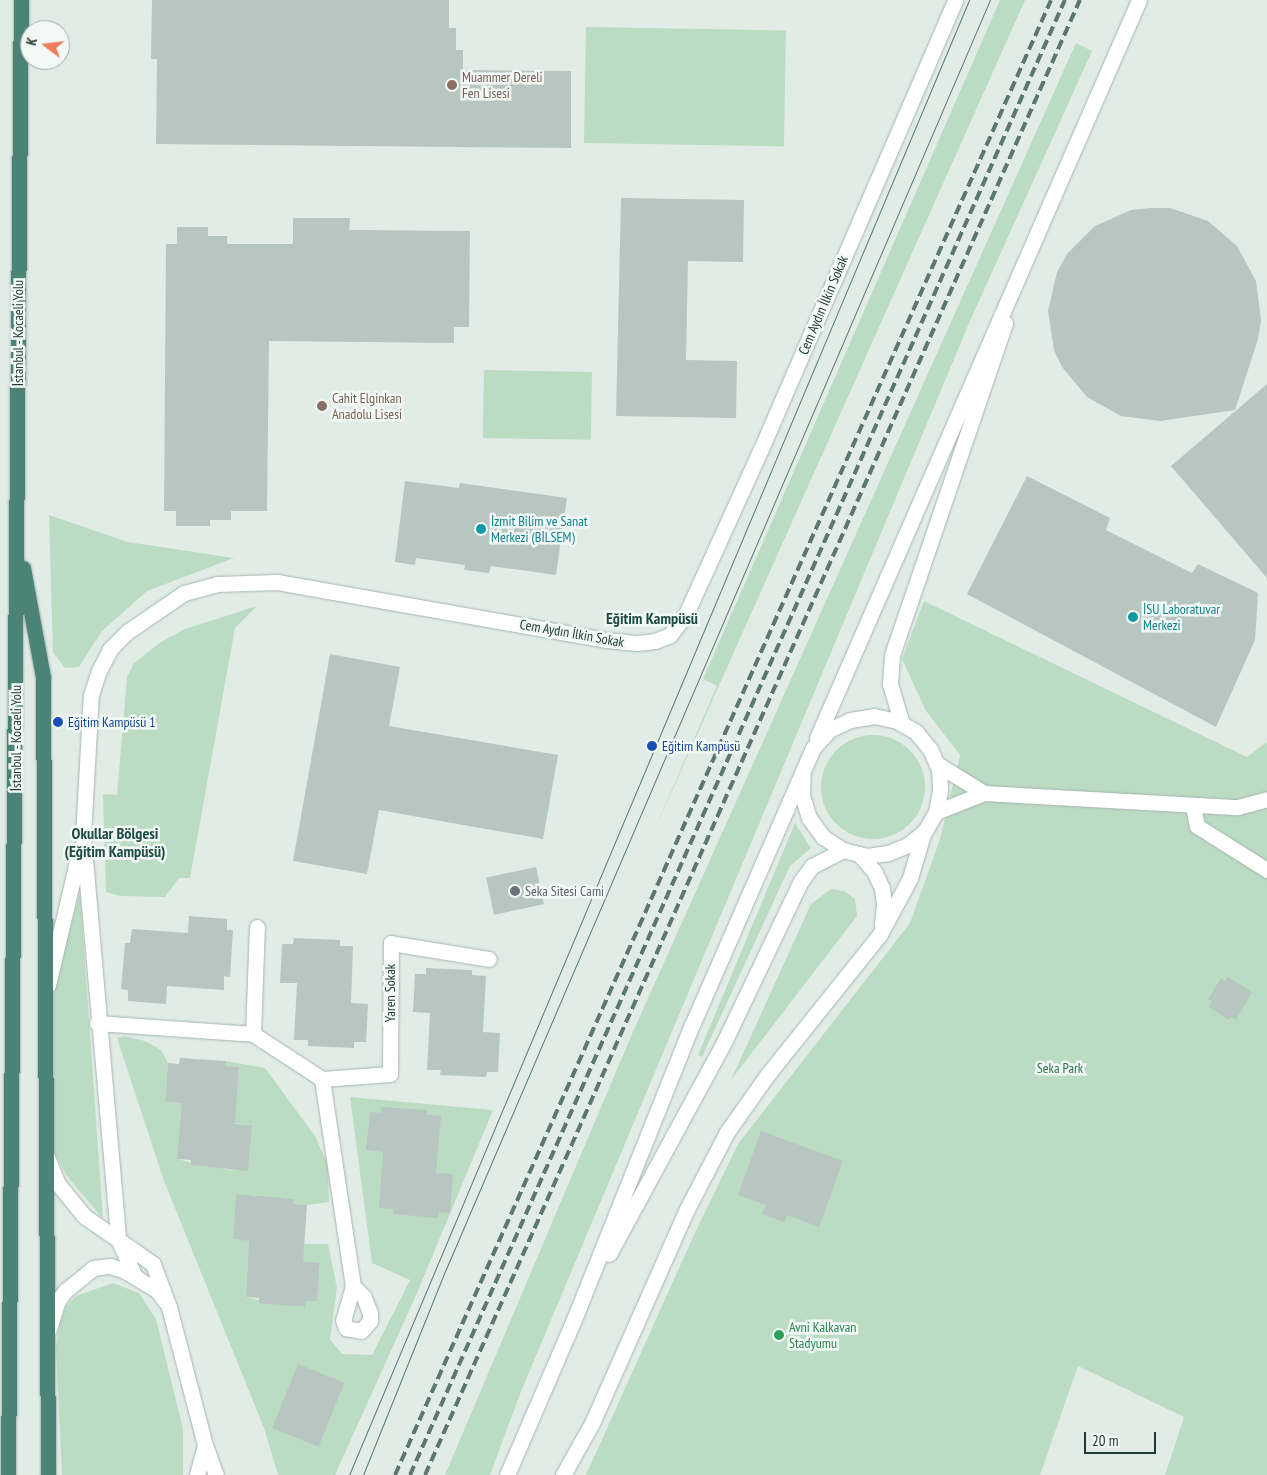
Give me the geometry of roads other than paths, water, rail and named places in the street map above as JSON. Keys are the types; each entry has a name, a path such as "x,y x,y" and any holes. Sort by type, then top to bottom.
{"highway":[{"name":"İstanbul - Kocaeli Yolu","path":"8,1475 21,0"},
{"path":"17,530 43,677 45,1352 48,1475"}],"main road":[{"name":"Cem Aydın İlkin Sokak","path":"83,836 91,695 99,671 110,649 127,632 184,593 217,584 246,581 301,584 638,643 655,641 670,635 686,614 761,449 955,0"},
{"path":"506,1475 575,1317 692,1025 1139,0"},
{"path":"902,724 890,684 892,656 989,377 1024,260"},
{"path":"563,1475 593,1421 713,1157 768,1074 880,934 910,878 925,831 936,812 940,790 937,764 930,749 916,732 902,724 874,716 850,720 829,730 813,748"},
{"path":"937,764 984,794"},
{"path":"803,771 802,794 809,818 824,837 843,850 859,854 888,853 908,845 925,831"},
{"path":"936,812 984,794 1238,807 1267,799"},
{"path":"1193,806 1197,826 1267,870"},
{"path":"44,1001 83,836"},
{"path":"83,836 97,1023 118,1239 135,1277"},
{"path":"575,1317 725,1040 801,881 812,866 843,850"},
{"path":"859,854 874,871 882,888 884,905 880,934"},
{"path":"254,1034 257,927"},
{"name":"Yaren Sokak","path":"322,1079 390,1074 391,943 489,959"},
{"path":"97,1023 254,1034 322,1079 353,1286"},
{"path":"44,1148 58,1184 84,1216 153,1264 169,1307 205,1445 216,1475"},
{"path":"45,1352 57,1302 72,1283 93,1268 110,1266 135,1277 157,1290 169,1307"},
{"path":"197,1475 205,1445"},
{"path":"204,1475 205,1445"}],"tram line":[{"path":"349,1475 969,0"},
{"path":"363,1475 446,1269 990,0"}],"railway":[{"path":"395,1475 1051,0"},
{"path":"410,1475 1065,0"},
{"path":"425,1475 1080,0"}],"place":[{"name":"Muammer Dereli Fen Lisesi","path":"452,85"},
{"name":"Cahit Elginkan Anadolu Lisesi","path":"322,406"},
{"name":"İzmit Bilim ve Sanat Merkezi (BİLSEM)","path":"481,529"},
{"name":"İSU Laboratuvar Merkezi","path":"1133,617"},
{"name":"Eğitim Kampüsü 1","path":"58,722"},
{"name":"Eğitim Kampüsü","path":"652,746"},
{"name":"Seka Sitesi Cami","path":"515,891"},
{"name":"Avni Kalkavan Stadyumu","path":"779,1335"}],"district":[{"name":"Eğitim Kampüsü","path":"652,618"},
{"name":"Okullar Bölgesi (Eğitim Kampüsü)","path":"115,842"}],"park label":[{"name":"Seka Park","path":"1060,1068"}]}
